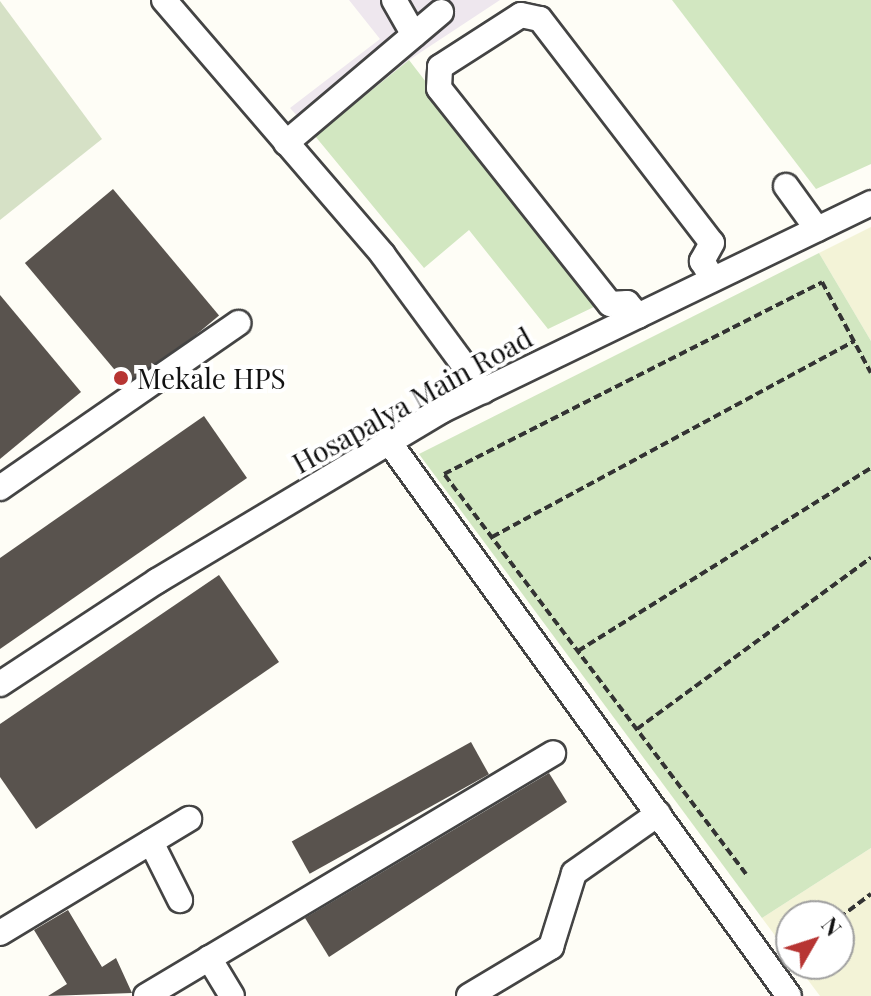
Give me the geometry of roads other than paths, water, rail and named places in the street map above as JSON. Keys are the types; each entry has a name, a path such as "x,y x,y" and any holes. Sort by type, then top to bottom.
{"street":[{"path":"164,0 383,255 483,391"},
{"path":"394,0 414,35"},
{"path":"286,143 441,12"},
{"path":"638,316 627,303 610,304 439,88 440,67 521,15 540,19 712,243 702,261 713,279"},
{"path":"786,186 817,229"},
{"name":"Hosapalya Main Road","path":"0,684 157,581 389,442 483,391 871,203"},
{"path":"0,488 238,323"},
{"path":"389,442 789,996"},
{"path":"146,996 553,753"},
{"path":"469,996 551,947 574,873 658,814"},
{"path":"0,933 189,819"},
{"path":"151,842 180,900"},
{"path":"209,958 232,996"}],"place":[{"name":"Mekale HPS","path":"121,378"}]}
